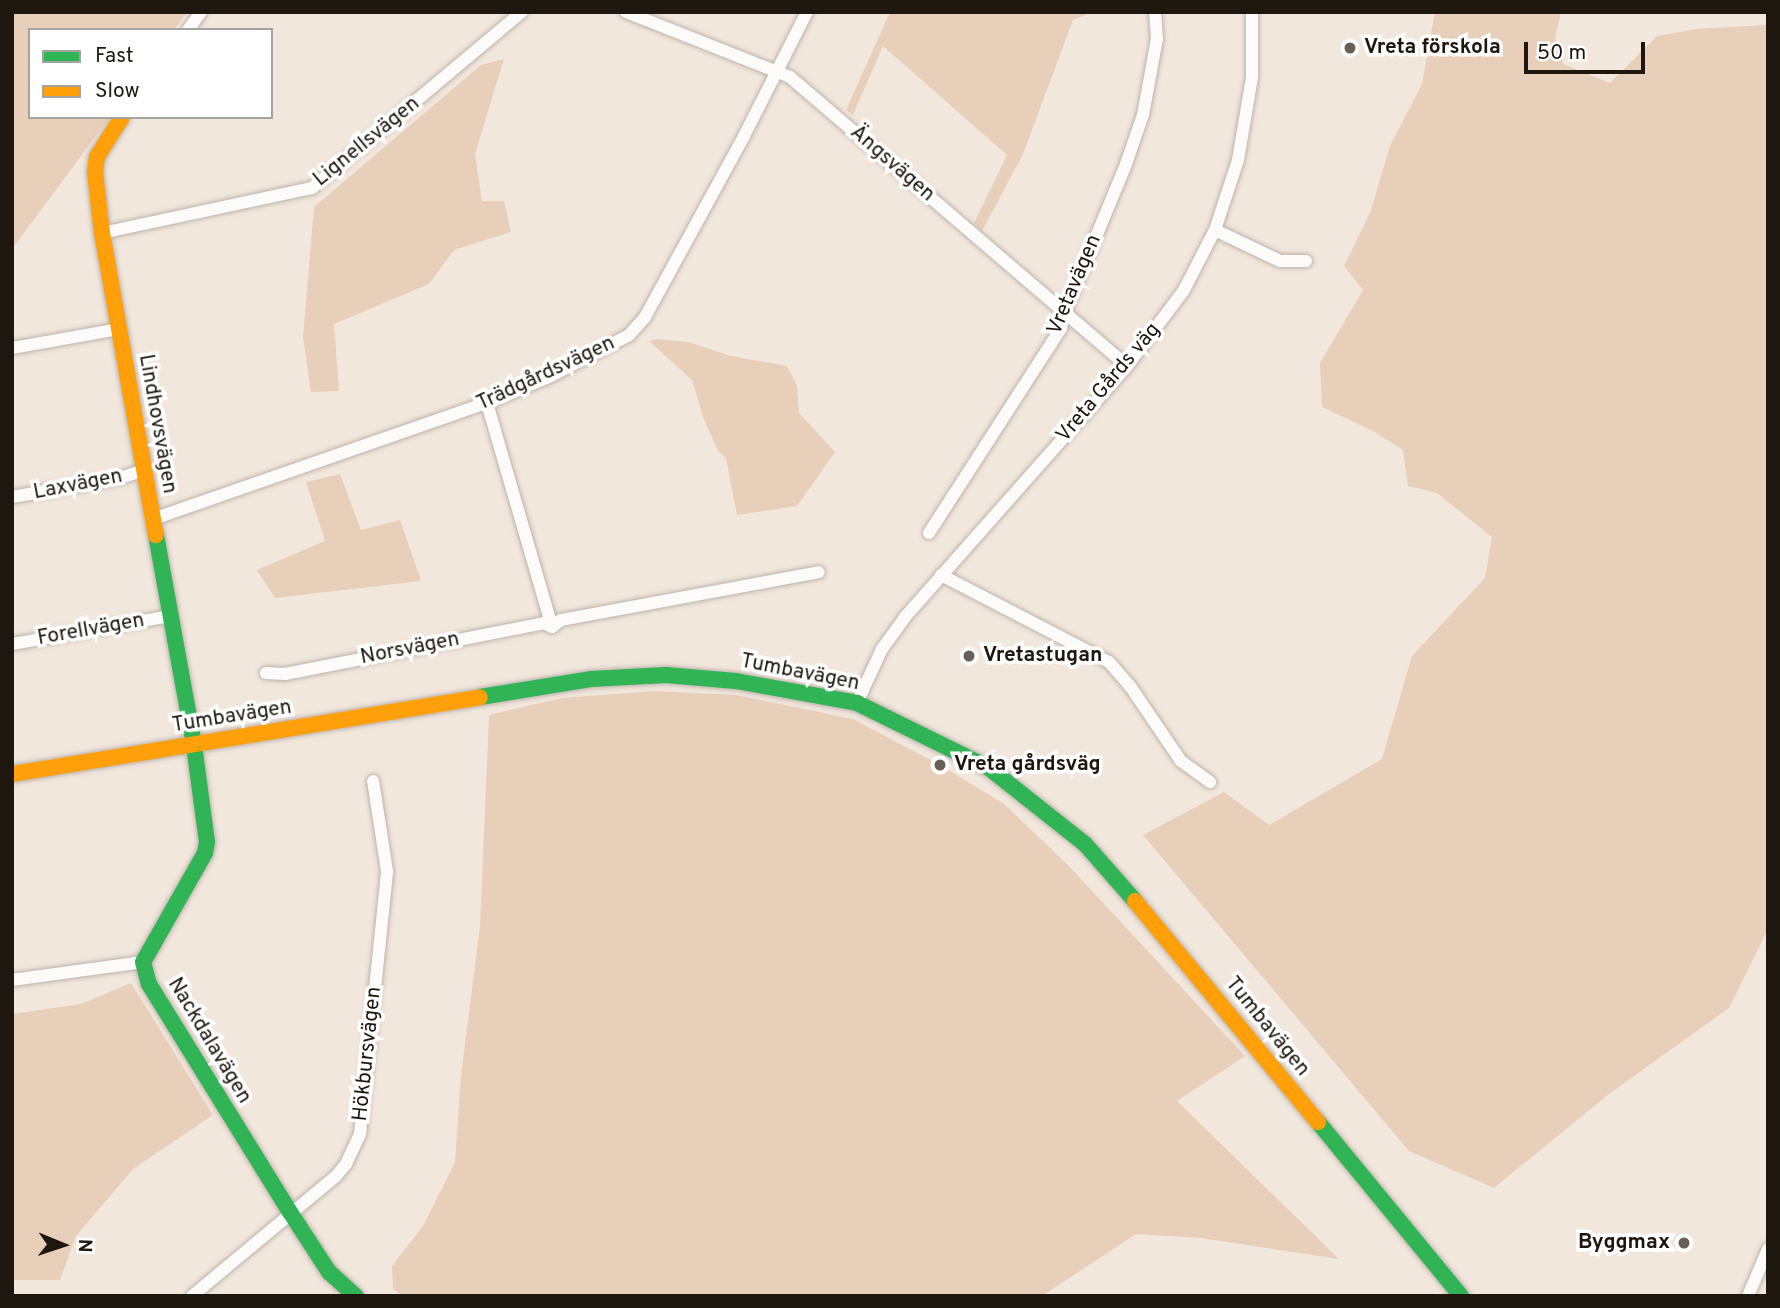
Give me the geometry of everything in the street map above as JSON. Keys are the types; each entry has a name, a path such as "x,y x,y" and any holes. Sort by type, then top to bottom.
{"main road":[{"name":"Lindhovsvägen","path":"121,119 97,157 95,172 102,233 194,745"},
{"name":"Tumbavägen","path":"12,774 591,679 666,675 736,681 857,703 989,768 1085,844 1155,923 1461,1296"},
{"name":"Nackdalavägen","path":"194,745 207,842 205,853 143,962 149,984 329,1272 356,1296"}],"street":[{"path":"189,28 201,12"},
{"name":"Lignellsvägen","path":"102,233 312,188 522,12"},
{"name":"Ängsvägen","path":"626,12 790,77 1127,366"},
{"name":"Trädgårdsvägen","path":"153,519 487,403 564,370 638,326 807,12"},
{"name":"Vretavägen","path":"929,533 1061,328 1064,314 1126,164 1143,115 1157,39 1155,12"},
{"name":"Vreta Gårds väg","path":"857,703 882,649 941,575 1127,366 1184,290 1215,230 1238,160 1249,108 1252,12"},
{"path":"1215,230 1280,261 1306,261"},
{"path":"12,348 119,329"},
{"path":"487,403 552,627"},
{"name":"Laxvägen","path":"12,497 120,478 144,471"},
{"name":"Norsvägen","path":"266,673 285,674 544,622 552,627 561,620 819,572"},
{"path":"941,575 1109,662 1130,687 1181,761 1210,782"},
{"name":"Forellvägen","path":"12,644 170,616"},
{"name":"Hökbursvägen","path":"192,1296 336,1176 346,1164 360,1134 387,871 373,781"},
{"path":"12,980 143,962"},
{"path":"1748,1296 1768,1249"}],"shaded area":[{"path":"12,12 187,12 175,28 28,28 28,119 109,119 12,249"},
{"path":"890,12 1093,12 1073,20 1023,154 982,231 974,223 1007,155 883,46 853,115 846,110"},
{"path":"1435,12 1561,12 1555,37 1563,64 1610,83 1657,36 1696,29 1768,25 1768,929 1729,1008 1609,1094 1494,1188 1409,1151 1143,835 1224,792 1269,825 1382,759 1412,656 1485,578 1492,537 1437,493 1408,486 1403,450 1373,431 1322,407 1320,363 1363,290 1344,266 1370,213 1390,146 1422,84"},
{"path":"504,59 475,154 482,201 504,201 511,232 454,250 429,284 334,324 339,391 311,392 303,337 314,207 481,65"},
{"path":"658,339 688,342 731,356 787,366 797,385 799,413 835,452 797,506 737,515 726,458 718,451 705,422 692,380 649,341"},
{"path":"340,474 361,530 400,520 421,581 275,598 257,570 325,541 306,482"},
{"path":"655,691 736,695 853,719 940,765 1004,804 1068,865 1245,1056 1177,1101 1339,1259 1201,1238 1136,1234 1042,1296 404,1296 393,1289 392,1266 423,1226 455,1163 461,1076 480,927 489,715 562,698"},
{"path":"131,983 213,1115 133,1169 76,1236 60,1280 12,1280 12,1014 81,1004"}],"traffic: fast":[{"path":"156,535 194,745 207,842 205,853 143,962 149,984 290,1212 329,1272 356,1296"},
{"path":"480,697 591,679 666,675 736,681 857,703 989,768 1085,844 1135,901"},
{"path":"1318,1122 1461,1296"}],"traffic: slow":[{"path":"121,119 97,157 95,172 102,233 156,535"},
{"path":"12,774 480,697"},
{"path":"1135,901 1318,1122"}],"place":[{"name":"Vreta förskola","path":"1350,48"},
{"name":"Vretastugan","path":"969,656"},
{"name":"Vreta gårdsväg","path":"940,765"},
{"name":"Byggmax","path":"1684,1243"}]}
